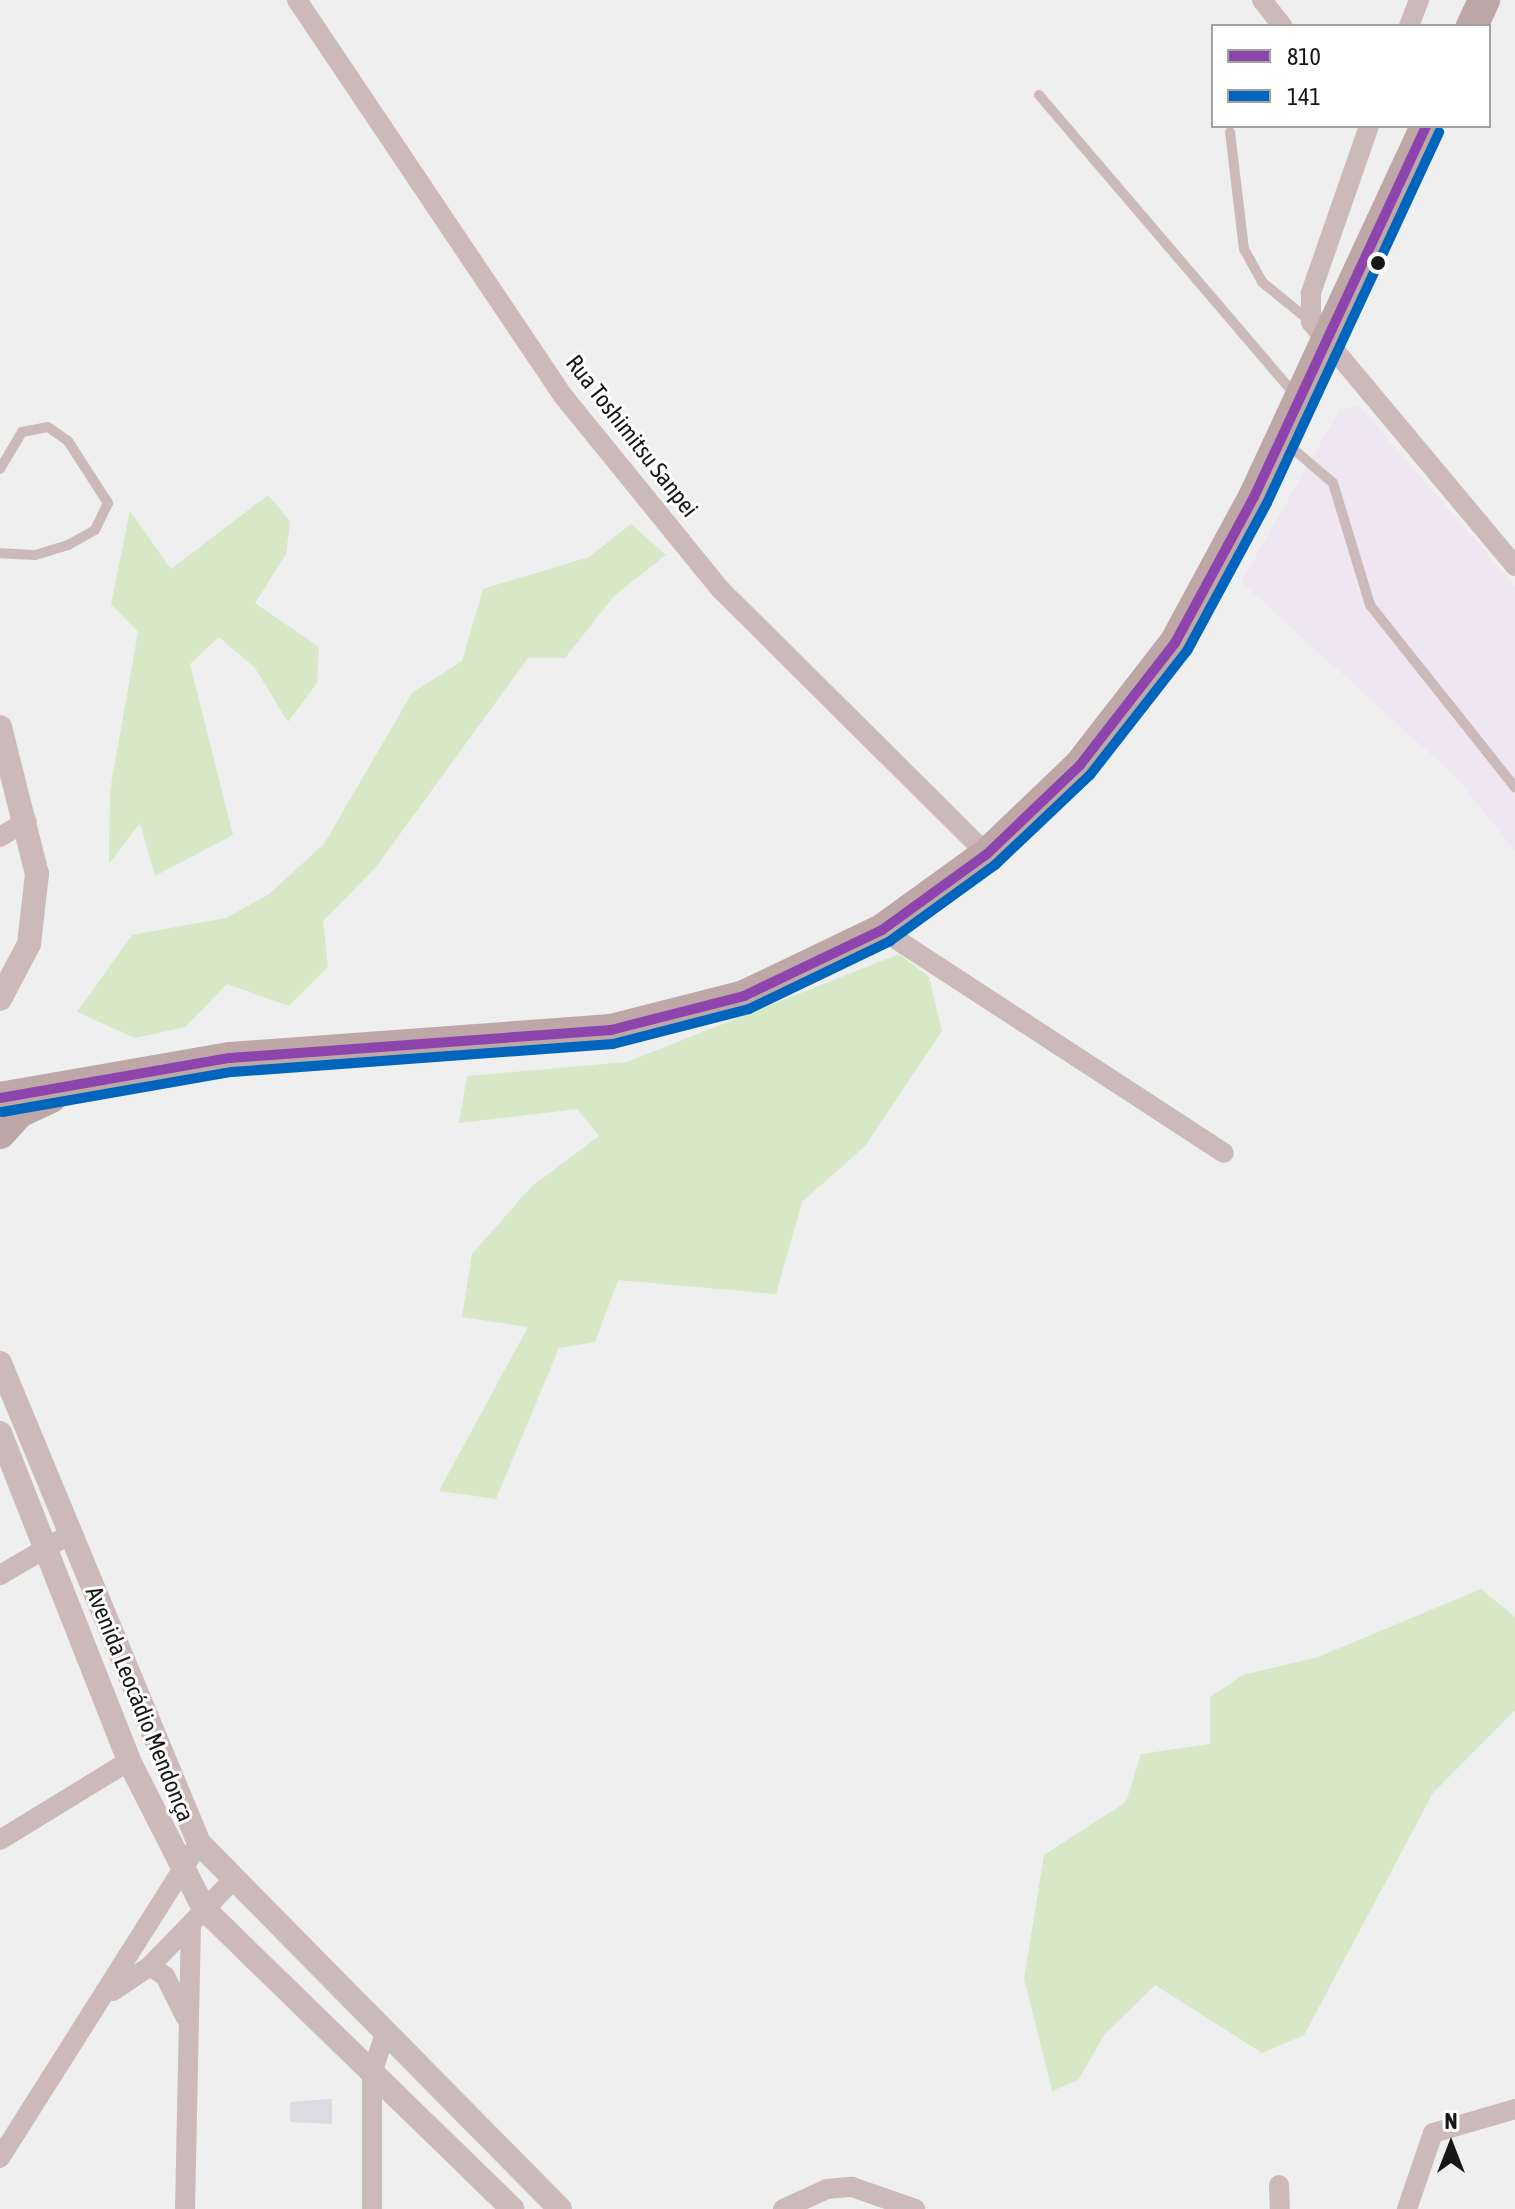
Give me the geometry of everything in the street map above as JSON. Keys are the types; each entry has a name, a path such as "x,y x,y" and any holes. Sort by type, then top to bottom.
{"main road":[{"path":"1473,24 1484,0"},
{"path":"0,1098 230,1058 611,1030 744,996 882,930 987,854 1080,765 1175,643 1281,438 1317,330 1425,128"},
{"path":"0,1133 19,1112 83,1082"}],"street":[{"name":"Rua Toshimitsu Sanpei","path":"297,0 574,409 721,590 987,854"},
{"path":"1262,0 1280,24"},
{"path":"1410,24 1419,0"},
{"path":"1365,129 1311,293 1317,330 1515,566"},
{"path":"0,727 27,821 35,906 29,944 0,999"},
{"path":"0,837 27,821"},
{"path":"882,930 1224,1153"},
{"name":"Avenida Leocádio Mendonça","path":"0,1363 199,1843 232,1881 386,2031 560,2209"},
{"name":"Avenida Leocádio Mendonça","path":"0,1433 129,1761 183,1870 198,1918 372,2073 512,2209"},
{"path":"0,1575 70,1534"},
{"path":"0,1840 129,1761"},
{"path":"0,2158 199,1843"},
{"path":"96,2008 150,1966 232,1881"},
{"path":"185,2209 187,2020 198,1918"},
{"path":"150,1966 165,1976 187,2020"},
{"path":"372,2209 372,2073 386,2031"},
{"path":"1407,2209 1433,2133 1515,2109"},
{"path":"1279,2185 1280,2209"},
{"path":"783,2209 827,2189 852,2187 915,2209"}],"lane":[{"path":"1039,95 1297,396"},
{"path":"1230,132 1238,230 1252,269 1317,330"},
{"path":"0,469 22,432 48,427 68,441 108,503 95,530 68,545 35,555 0,553"},
{"path":"1281,438 1333,483 1370,605 1515,787"}],"shaded area":[{"path":"1359,406 1515,586 1515,851 1457,778 1241,582 1340,409"}],"green space":[{"path":"268,495 290,521 286,554 255,603 319,647 317,683 288,722 255,668 219,637 190,664 233,835 155,876 140,823 109,864 110,791 138,632 111,604 130,511 171,569"},
{"path":"631,524 666,555 614,596 565,658 528,658 376,867 323,921 328,967 289,1006 227,984 185,1027 135,1038 77,1012 132,935 226,918 268,895 324,844 412,693 462,661 483,589 589,557"},
{"path":"899,954 929,977 942,1031 865,1146 802,1202 776,1294 618,1280 595,1342 559,1348 496,1499 439,1491 528,1327 462,1317 472,1254 532,1186 599,1136 577,1109 459,1123 467,1076 627,1062"},
{"path":"1481,1589 1515,1617 1515,1710 1433,1793 1304,2035 1262,2053 1155,1985 1105,2034 1078,2080 1052,2091 1024,1979 1044,1855 1126,1802 1141,1754 1210,1744 1210,1697 1243,1675 1318,1657"}],"building":[{"path":"332,2099 332,2124 290,2122 290,2102"}],"transit line":[{"name":"810","path":"0,1098 230,1058 611,1030 744,996 882,930 987,854 1080,765 1175,643 1254,497 1425,128"},
{"name":"141","path":"2,1112 232,1072 613,1044 749,1009 890,941 995,865 1090,775 1187,651 1267,503 1439,132"}]}
